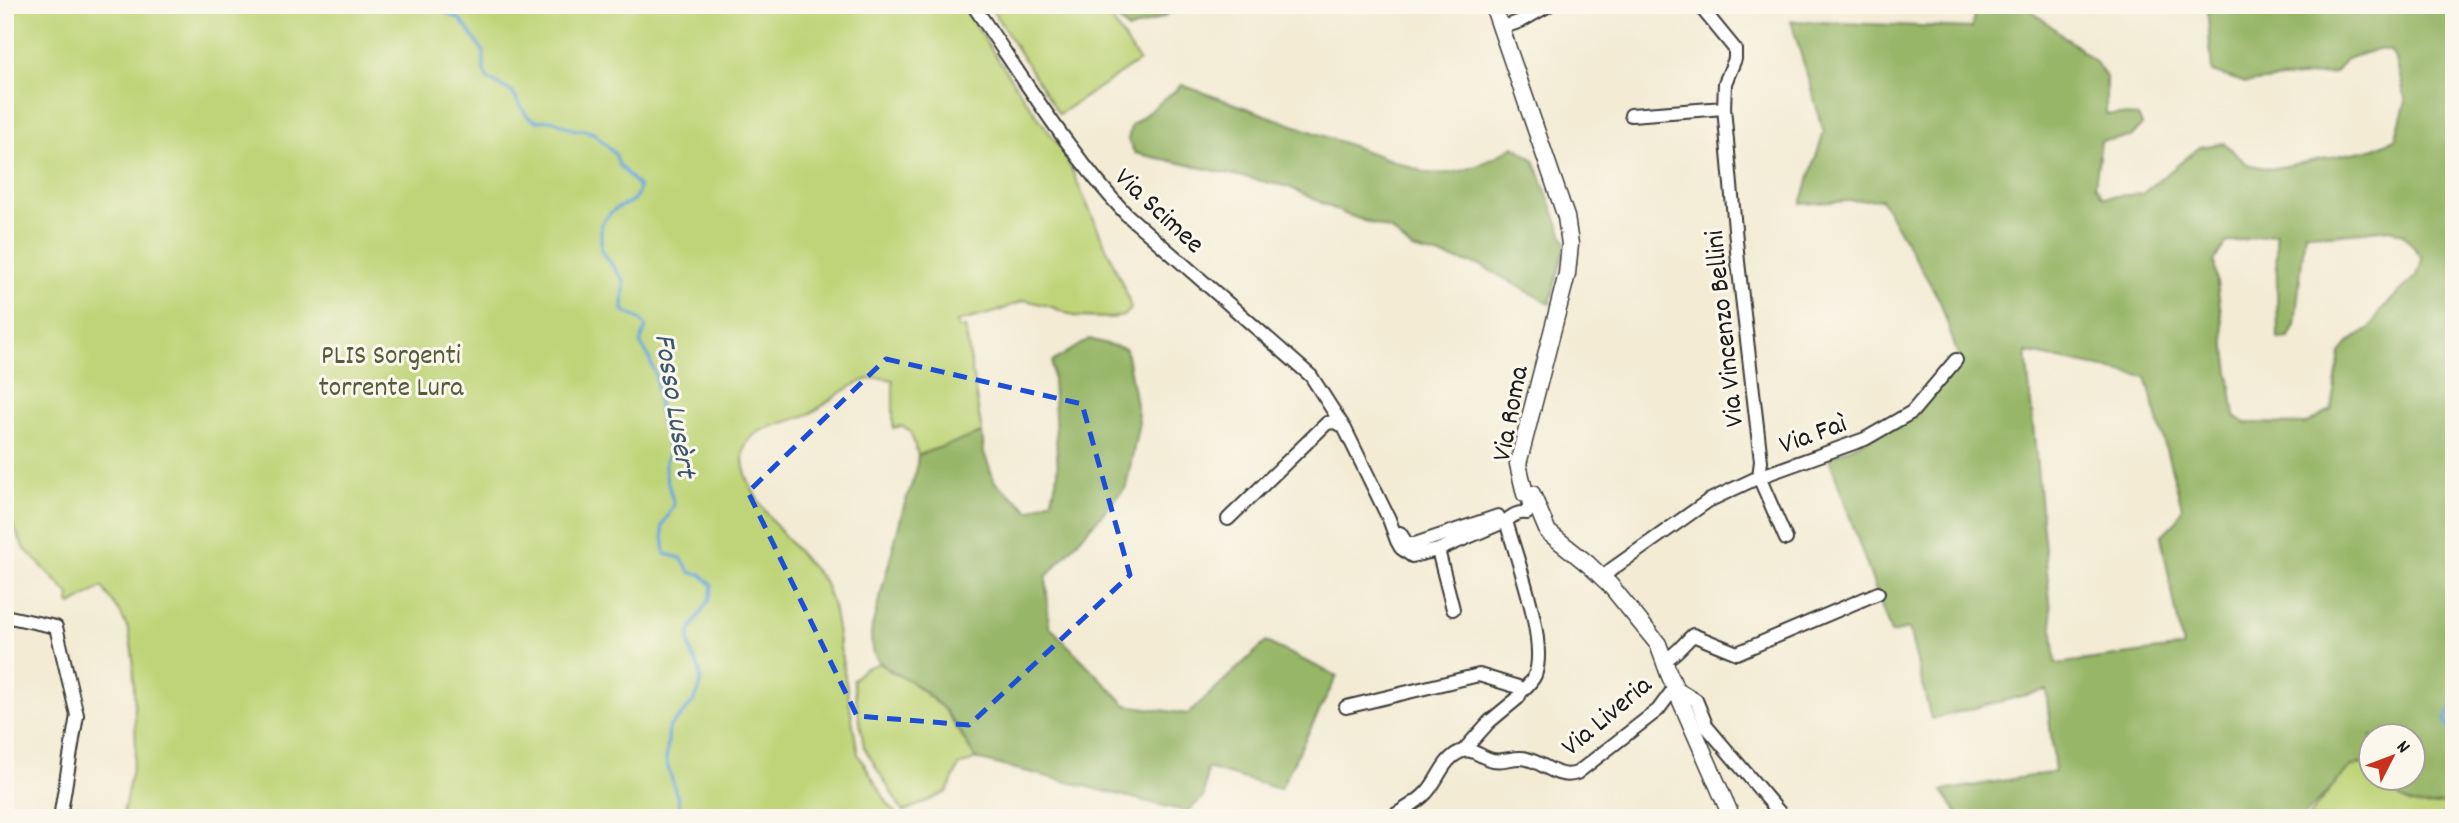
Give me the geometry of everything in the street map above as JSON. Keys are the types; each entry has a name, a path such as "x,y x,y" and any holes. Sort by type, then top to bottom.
{"street":[{"name":"Via Scimee","path":"973,5 1093,178 1126,214 1311,376 1341,425 1389,519 1411,549"},
{"name":"Via Roma","path":"1493,5 1566,217 1570,244 1567,274 1518,464 1525,494 1532,494 1548,532 1603,578 1658,644 1731,818"},
{"path":"1501,28 1521,21 1549,5"},
{"name":"Via Vincenzo Bellini","path":"1699,5 1735,49 1735,59 1725,83 1724,102 1738,262 1761,461 1759,477 1786,539"},
{"path":"1631,115 1724,102"},
{"name":"Via Faì","path":"1603,578 1708,501 1759,477 1865,439 1912,412 1955,360"},
{"path":"1228,519 1327,423 1341,425"},
{"path":"1411,549 1420,556 1506,521 1521,512 1527,513 1532,494"},
{"path":"1411,549 1503,514 1514,513 1532,494"},
{"path":"1390,818 1426,793 1450,758 1464,750 1489,722 1518,698 1534,678 1537,668 1537,635 1506,521"},
{"path":"1438,550 1453,609"},
{"path":"1664,661 1680,651 1693,635 1737,653 1878,593"},
{"path":"5,616 56,627 77,715 60,818"},
{"path":"1346,707 1479,675 1518,687 1521,692"},
{"path":"1675,687 1696,700 1707,727 1784,818"},
{"name":"Via Liveria","path":"1464,750 1472,750 1497,761 1527,759 1569,776 1584,768 1658,710 1675,687"}],"highlighted area":[{"path":"886,359 1082,404 1130,575 969,725 857,716 748,492"}],"green space":[{"name":"PLIS Sorgenti torrente Lura","path":"5,5 962,5 1064,153 1127,294 1131,309 1124,316 1076,317 1025,300 996,312 957,322 958,328 965,327 982,433 918,455 910,431 902,426 893,428 893,380 883,378 852,386 809,414 764,429 745,447 744,466 751,487 780,531 824,581 833,606 858,754 888,804 900,818 122,818 136,749 133,658 129,631 102,587 71,605 70,595 24,548 5,509"},
{"path":"989,5 1102,5 1139,61 1059,114"},
{"path":"1114,5 1181,5 1163,17 1128,30 1117,18"},
{"path":"1975,5 2028,5 2095,61 2106,77 2106,114 2138,116 2142,125 2131,137 2101,141 2095,185 2103,197 2142,194 2200,147 2224,143 2247,164 2270,169 2372,149 2395,139 2406,102 2396,60 2390,51 2378,49 2346,59 2335,73 2246,83 2212,72 2207,5 2454,5 2454,803 2412,804 2394,792 2428,792 2428,722 2358,722 2358,765 2351,767 2302,818 1961,818 1942,791 2055,772 2046,690 1931,719 1909,629 1891,633 1829,458 1916,416 1958,356 1940,301 1881,199 1801,204 1824,132 1791,21 1972,28","holes":["2390,229 2403,234 2422,258 2420,267 2415,277 2381,310 2370,328 2348,343 2340,353 2331,410 2305,424 2246,423 2235,417 2214,261 2226,243 2276,233 2278,339 2289,338 2295,325 2305,232 2333,235","2026,352 2146,377 2182,507 2177,520 2161,536 2183,647 2056,664"]},
{"path":"1182,85 1427,173 1462,171 1514,146 1534,160 1566,244 1550,304 1482,266 1412,249 1391,230 1345,214 1289,187 1135,153 1128,140 1131,126"},
{"path":"1089,339 1126,349 1139,422 1126,487 1046,577 1049,626 1126,705 1188,714 1266,642 1337,676 1280,789 1207,768 1204,796 1188,812 976,759 943,708 917,686 884,666 872,648 872,627 904,506 916,472 918,455 982,433 984,453 995,482 1030,511 1052,499 1058,473 1052,362"},
{"path":"2454,601 2454,818 2308,818 2358,753 2358,792 2428,792 2428,722 2418,722"},
{"path":"880,663 892,673 909,680 945,710 976,759 959,766 947,792 903,812 864,747 853,680 863,669"}],"waterway":[{"name":"Fosso Lusèrt","path":"438,5 448,14 460,19 484,52 484,72 488,79 512,92 527,116 537,121 552,120 575,130 595,134 615,154 619,165 639,187 633,200 614,210 601,224 601,250 624,281 623,310 641,320 646,327 640,343 656,376 659,411 669,451 665,466 666,476 674,505 662,526 665,554 681,558 691,573 701,574 712,585 707,604 689,637 690,649 700,674 699,691 689,707 669,727 666,761 681,818"},
{"path":"2454,622 2450,632 2454,643"},
{"path":"2454,704 2445,720 2454,740 2451,763 2454,771"}]}
